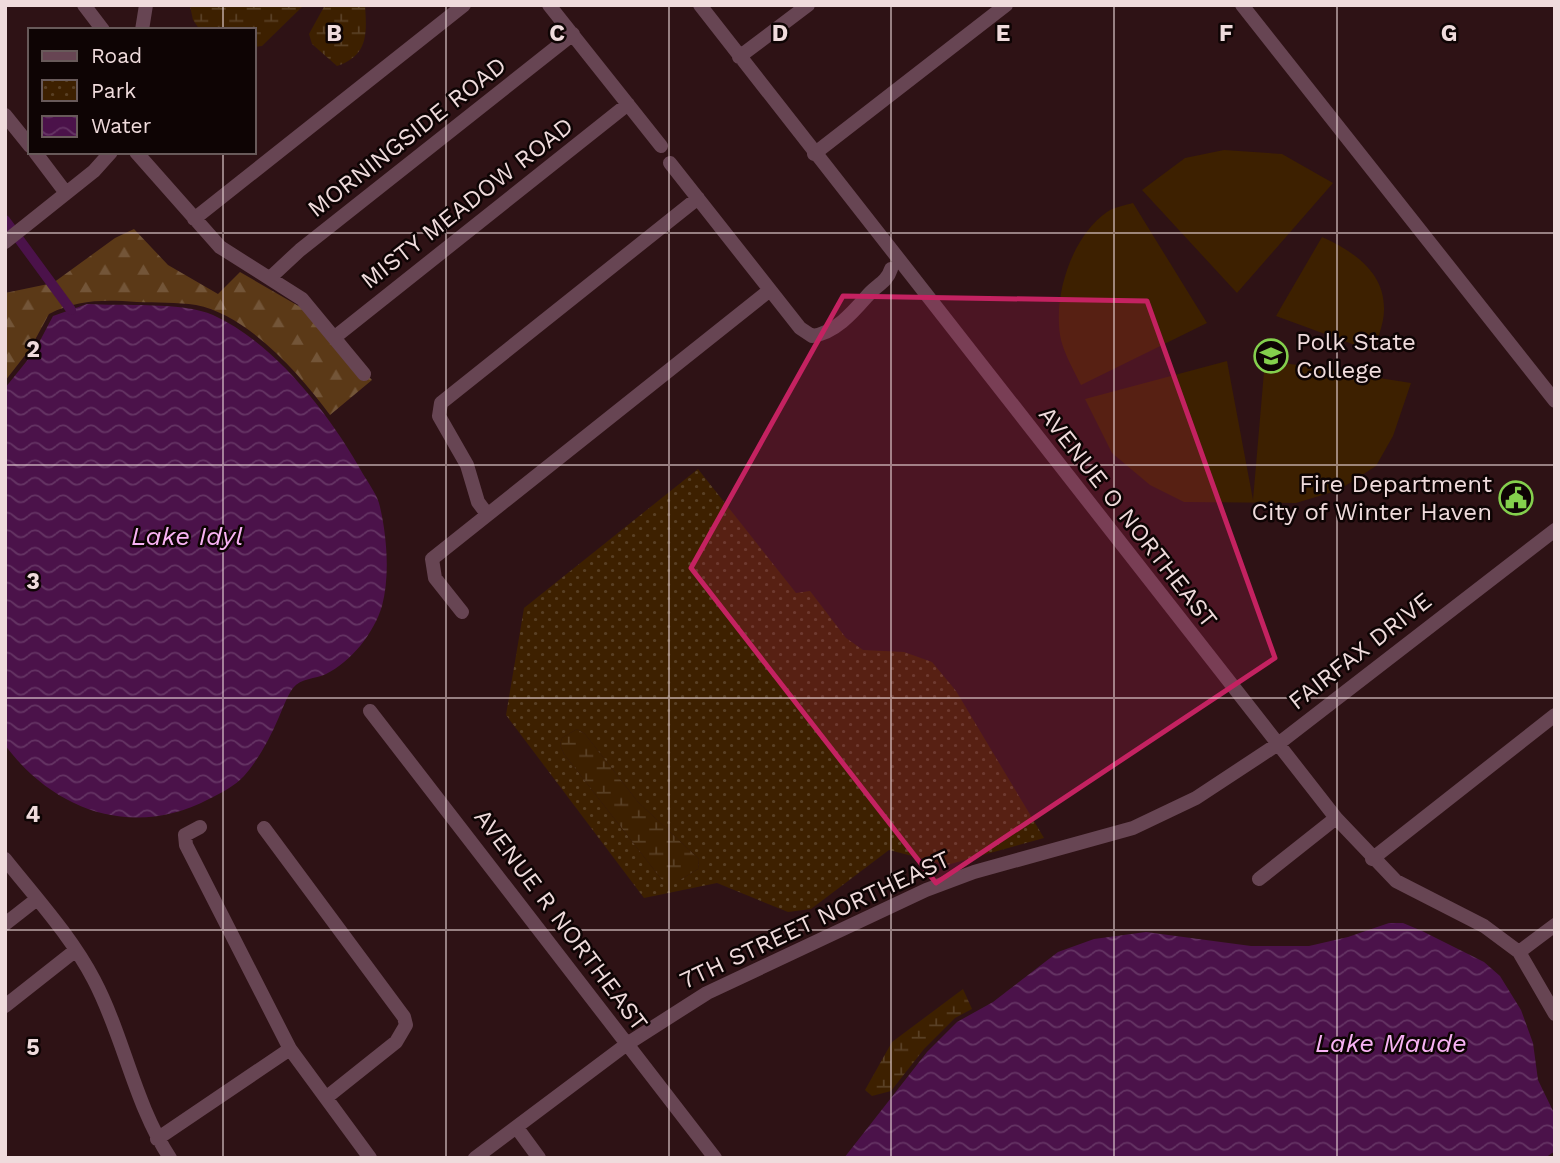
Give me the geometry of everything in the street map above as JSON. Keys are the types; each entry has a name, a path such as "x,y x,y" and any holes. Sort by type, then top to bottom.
{"street":[{"path":"84,5 101,28"},
{"path":"142,28 146,5"},
{"path":"194,219 464,5"},
{"path":"549,5 661,146"},
{"name":"AVENUE O NORTHEAST","path":"699,5 814,154 895,266 1336,818 1372,859 1403,886 1484,926 1519,952 1555,1014"},
{"path":"739,57 808,5"},
{"path":"814,154 1006,5"},
{"path":"1242,5 1555,401"},
{"name":"MORNINGSIDE ROAD","path":"271,277 300,250 573,34"},
{"name":"MISTY MEADOW ROAD","path":"335,337 628,104"},
{"path":"5,115 28,144"},
{"path":"36,154 66,193"},
{"path":"5,242 100,166 109,154"},
{"path":"138,154 219,247 271,277 302,299 364,374"},
{"path":"670,163 800,328 812,336 832,329 851,312 868,282 884,269 895,266"},
{"path":"487,514 478,502 467,465 439,415 441,403 698,198"},
{"path":"462,612 435,578 432,559 770,290"},
{"name":"FAIRFAX DRIVE","path":"1278,744 1555,530"},
{"name":"AVENUE R NORTHEAST","path":"370,711 715,1158"},
{"path":"1372,859 1555,715"},
{"name":"7TH STREET NORTHEAST","path":"475,1158 627,1044 707,993 926,890 974,872 1107,836 1153,820 1196,798 1278,744"},
{"path":"1259,879 1336,818"},
{"path":"200,827 185,835 186,845 290,1049 370,1158"},
{"path":"264,828 404,1017 406,1025 401,1037 327,1097"},
{"path":"5,859 76,950 104,1001 157,1139 170,1158"},
{"path":"5,924 37,899"},
{"path":"1519,952 1555,925"},
{"path":"9,1003 76,950"},
{"path":"157,1139 290,1049"},
{"path":"517,1128 539,1158"}],"highlighted area":[{"path":"843,296 1147,301 1275,658 936,883 691,568"}],"green space":[{"path":"304,5 262,46 256,47 256,28 199,28 193,20 190,6"},
{"path":"325,5 365,5 365,35 360,50 337,66 312,44 309,34"},
{"path":"1224,150 1282,154 1333,183 1237,293 1142,190 1185,158"},
{"path":"1133,203 1207,323 1081,385 1061,340 1059,306 1067,270 1074,252 1094,223 1110,210"},
{"path":"134,229 168,265 218,294 240,272 302,308 372,380 330,415 304,382 271,348 235,321 196,305 114,301 82,303 49,314 30,349 5,381 5,293 53,283 115,238"},
{"path":"1322,237 1356,256 1373,274 1379,285 1384,315 1374,352 1276,316"},
{"path":"1265,360 1411,383 1393,436 1376,466 1339,490 1296,503 1184,502 1150,485 1112,453 1085,399 1227,361 1253,500"},
{"path":"698,469 796,593 810,591 846,638 863,650 904,652 932,662 956,691 1044,838 947,865 889,850 811,909 788,912 717,883 644,898 506,715 524,608","holes":["577,729 585,734 638,802 699,859 698,869 680,880 662,880 564,754 560,745 562,738"]},
{"path":"577,729 585,734 638,802 699,859 698,869 680,880 662,880 564,754 560,745 562,738"},
{"path":"963,989 972,1009 955,1018 924,1049 891,1091 872,1096 865,1090 892,1042"}],"water":[{"name":"Lake Idyl","path":"87,304 186,308 213,315 236,327 279,362 335,429 375,494 384,531 387,569 382,606 360,646 335,669 300,682 293,688 264,748 236,783 209,799 180,811 152,817 124,817 97,812 71,802 47,787 25,768 5,745 5,388 34,352 53,316"},
{"name":"Lake Maude","path":"1389,923 1403,923 1422,931 1484,962 1500,976 1521,1010 1533,1043 1538,1080 1555,1115 1555,1151 1545,1158 844,1158 927,1052 957,1022 993,1002 1058,952 1094,939 1146,932 1251,946 1309,946 1348,937"}],"waterway":[{"path":"5,220 71,310"}],"place":[{"name":"Polk State College","path":"1271,356"},
{"name":"Fire Department City of Winter Haven","path":"1516,498"}]}
